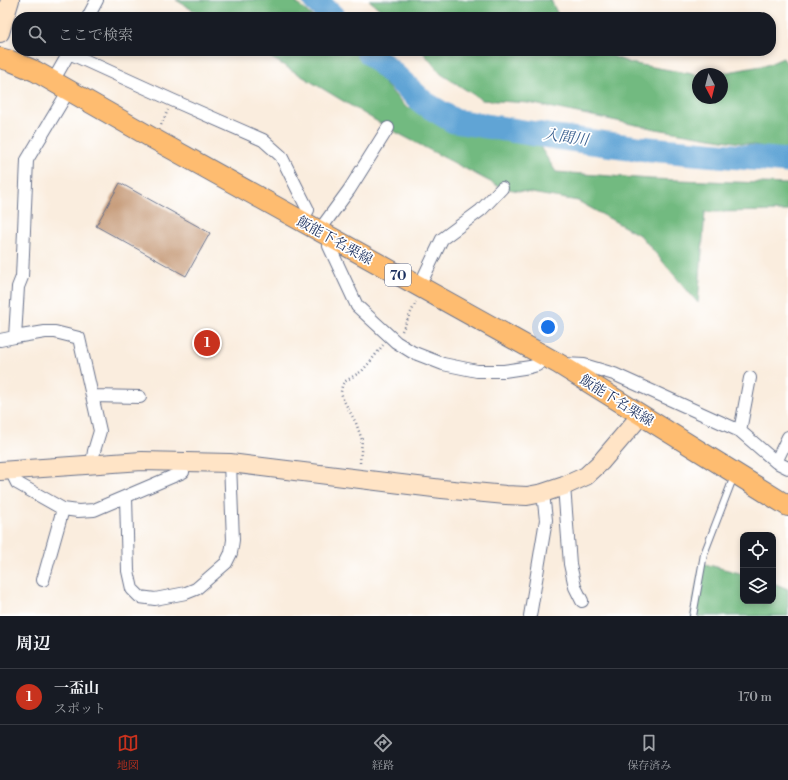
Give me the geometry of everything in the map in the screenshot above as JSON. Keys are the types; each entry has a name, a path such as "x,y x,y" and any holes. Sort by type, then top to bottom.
{"main road":[{"name":"飯能下名栗線","path":"0,58 11,60 35,71 154,139 553,361 788,506"}],"street":[{"path":"0,33 10,0"},
{"path":"91,12 97,0"},
{"path":"15,337 18,288 22,277 27,160 61,86 69,56"},
{"path":"78,56 262,140 281,156 318,230 329,246 357,306 392,339 412,352 443,364 478,371 504,371 530,367 553,361 584,365 614,374 740,431 776,462 788,468"},
{"path":"318,230 349,190 388,128"},
{"path":"421,288 442,239 481,210 502,188"},
{"path":"0,340 45,332 55,332 79,338 100,431 92,464"},
{"path":"740,431 750,378"},
{"path":"93,396 140,398"},
{"path":"6,470 142,461 230,464 506,495 527,496 543,493 564,486 586,476 601,462 641,415"},
{"path":"776,462 788,437"},
{"path":"6,470 13,476 17,483 63,509 78,511 94,510 184,472 184,462"},
{"path":"126,496 128,571 132,589 140,597 155,599 186,593 196,589 226,563 231,553 233,540 230,464"},
{"path":"564,486 570,564 575,588 582,601"},
{"path":"530,616 546,520 543,493"},
{"path":"43,580 63,509"}],"lane":[{"path":"693,616 704,554 735,473"}],"path":[{"path":"154,139 172,100"},
{"path":"358,478 362,440 356,423 343,399 341,392 342,386 344,382 362,371 392,339 421,288"}],"green space":[{"path":"176,0 293,0 307,12 196,12"},
{"path":"369,0 551,0 557,12 383,12"},
{"path":"268,56 358,56 406,107 537,142 556,172 651,179 788,184 788,211 705,212 698,303 641,236 578,201 502,188 388,128"},
{"path":"426,56 612,56 630,63 692,74 692,104 728,104 728,72 767,65 783,58 788,66 788,153 759,146 656,129 529,103 482,100 441,74"},
{"path":"701,563 740,573 740,604 776,604 776,584 788,589 788,616 691,616"}],"building":[{"path":"120,183 210,233 186,276 96,226"}],"waterway":[{"name":"入間川","path":"315,0 328,12"},
{"name":"入間川","path":"373,56 424,103 454,121 637,148 788,161"}],"place":[{"name":"一盃山","path":"207,343"}]}
